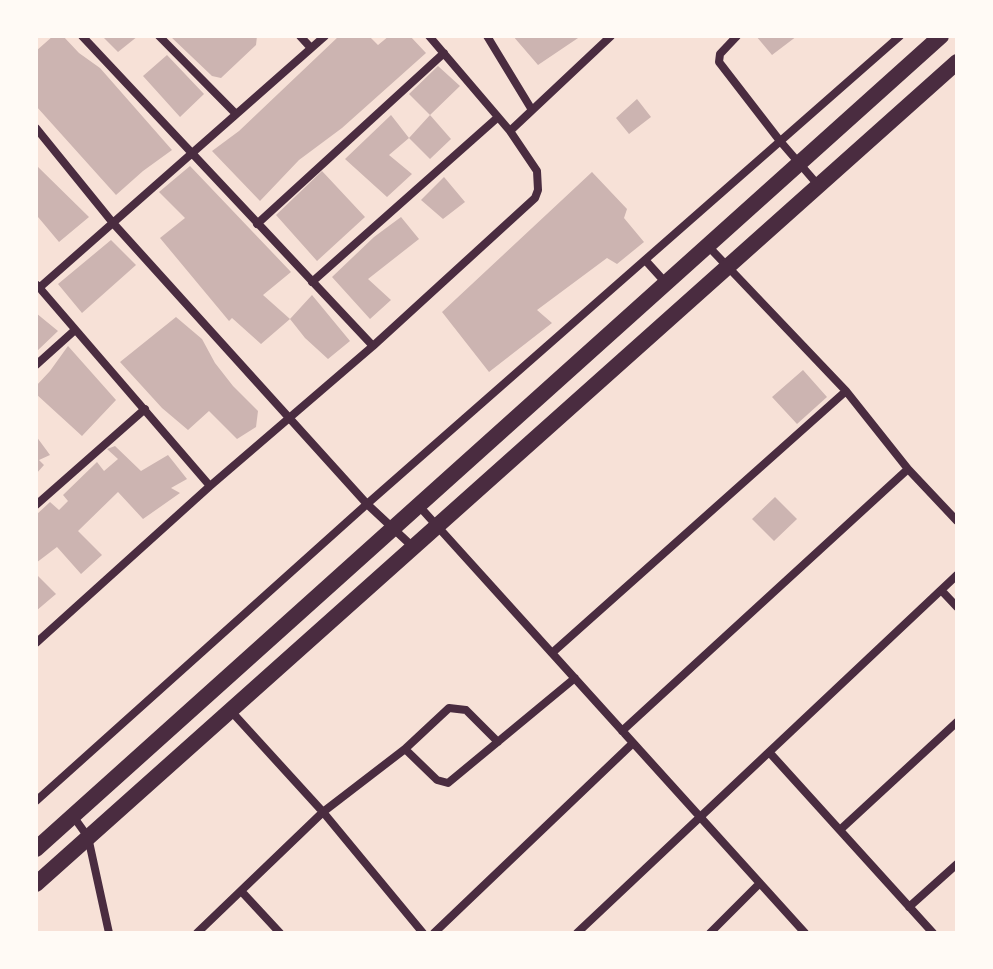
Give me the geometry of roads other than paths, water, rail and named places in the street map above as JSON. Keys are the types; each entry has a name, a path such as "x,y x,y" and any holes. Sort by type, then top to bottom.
{"main road":[{"path":"36,849 941,36"},
{"path":"36,884 957,62"}],"street":[{"path":"82,36 373,346"},
{"path":"159,36 236,114"},
{"path":"300,36 311,48"},
{"path":"210,486 38,286 325,36"},
{"path":"36,643 210,486 373,346 535,198 538,190 537,171 510,131 429,36"},
{"path":"487,36 532,110"},
{"path":"36,801 367,504 900,36"},
{"path":"510,131 609,37"},
{"path":"733,37 720,54 722,66 780,141 819,185"},
{"path":"257,224 444,53"},
{"path":"312,282 497,118"},
{"path":"36,128 113,223 367,504 413,547"},
{"path":"707,245 846,391 908,469 957,521"},
{"path":"646,261 665,282"},
{"path":"36,365 75,330"},
{"path":"552,653 846,391"},
{"path":"36,505 145,409"},
{"path":"622,731 908,469"},
{"path":"418,505 805,933"},
{"path":"577,933 957,575"},
{"path":"941,590 957,607"},
{"path":"405,749 437,780 448,783 575,678"},
{"path":"197,933 207,929 323,812 405,749 449,708 466,710 498,742"},
{"path":"229,710 323,812 423,933"},
{"path":"841,829 957,722"},
{"path":"434,933 633,743"},
{"path":"769,752 933,933"},
{"path":"73,816 88,837 109,933"},
{"path":"909,907 957,864"},
{"path":"710,933 759,884"},
{"path":"242,892 280,933"}]}
